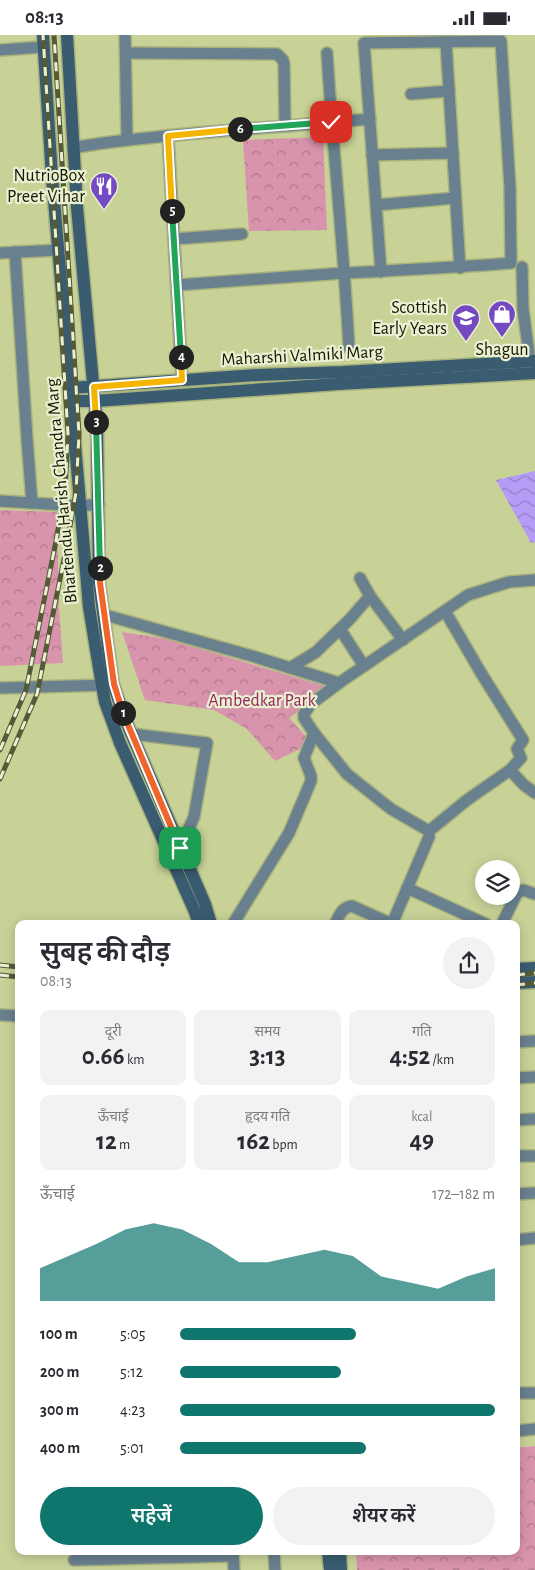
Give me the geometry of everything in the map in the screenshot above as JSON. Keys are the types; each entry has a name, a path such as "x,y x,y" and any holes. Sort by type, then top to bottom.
{"main road":[{"name":"Bhartendu Harish Chandra Marg","path":"67,35 73,148 95,401 100,583 105,615 108,685 104,702 198,920"},
{"name":"Bhartendu Harish Chandra Marg","path":"43,41 52,177 89,607 108,685 132,734 205,904 210,920"},
{"name":"Maharshi Valmiki Marg","path":"71,394 94,387 182,380 533,365"},
{"name":"Maharshi Valmiki Marg","path":"71,394 95,401 338,384 533,365"},
{"path":"520,969 535,968"},
{"path":"520,983 535,982"},
{"path":"328,1555 330,1570"},
{"path":"340,1555 341,1570"}],"street":[{"path":"125,35 127,140"},
{"path":"0,50 43,41"},
{"path":"177,285 345,273 381,272 511,263 510,188 501,41 364,43 381,272"},
{"path":"446,42 460,267"},
{"path":"126,53 276,54 283,60 284,64 285,125"},
{"path":"327,53 331,122 345,273 349,348"},
{"path":"411,94 449,91"},
{"path":"73,148 127,140 370,119"},
{"path":"168,136 182,380"},
{"path":"372,155 453,153"},
{"path":"376,205 455,198"},
{"path":"174,239 242,234"},
{"path":"0,253 59,250"},
{"path":"15,252 32,503"},
{"path":"522,267 523,309 533,365"},
{"path":"0,501 80,506 99,504"},
{"path":"360,578 370,596 403,639"},
{"path":"429,831 391,809 347,774 304,718 306,711 311,704 339,683 468,595 509,582 535,580"},
{"path":"290,668 316,652 370,596"},
{"path":"429,831 467,800 510,770 521,758 517,749 524,740 481,673 445,611"},
{"path":"105,615 339,683"},
{"path":"340,629 364,667"},
{"path":"0,688 108,685"},
{"path":"235,920 296,819 311,781 311,775 304,758 314,733"},
{"path":"132,734 207,743 194,817 180,848"},
{"path":"510,770 524,785 535,793"},
{"path":"394,920 429,837 429,831"},
{"path":"406,888 477,920"},
{"path":"504,920 516,893 523,890 535,894"},
{"path":"336,920 342,911 352,906 383,920"},
{"path":"0,1015 15,1016"},
{"path":"520,1042 535,1041"},
{"path":"520,1078 535,1077"},
{"path":"520,1120 535,1119"},
{"path":"520,1156 535,1156"},
{"path":"520,1194 535,1193"},
{"path":"520,1240 535,1238"},
{"path":"520,1393 535,1393"},
{"path":"520,1431 535,1429"},
{"path":"74,1560 206,1555"},
{"path":"233,1555 234,1570"},
{"path":"274,1555 275,1570"}],"green space":[{"path":"323,137 327,230 249,231 243,140"},
{"path":"0,510 57,512 59,608 63,663 0,666"},
{"name":"Ambedkar Park","path":"122,632 167,639 328,687 328,691 289,718 312,743 275,761 247,729 214,710 145,700"},
{"path":"535,1446 535,1570 357,1570 356,1555 520,1555 520,1448"}],"water":[{"path":"535,471 535,542 531,543 496,480"}],"railway":[{"path":"0,750 26,690 65,491 68,434 43,35"},
{"path":"0,779 37,694 76,492 79,434 54,35"},
{"path":"0,965 15,967"},
{"path":"520,975 535,973"},
{"path":"0,975 15,977"},
{"path":"520,985 535,983"}],"place":[{"name":"NutrioBox Preet Vihar","path":"104,210"},
{"name":"Shagun","path":"502,338"},
{"name":"Scottish Early Years","path":"466,342"}],"route":[{"path":"180,848 125,719 114,684 100,583 97,427 94,387 182,380 168,136 331,122"}]}
